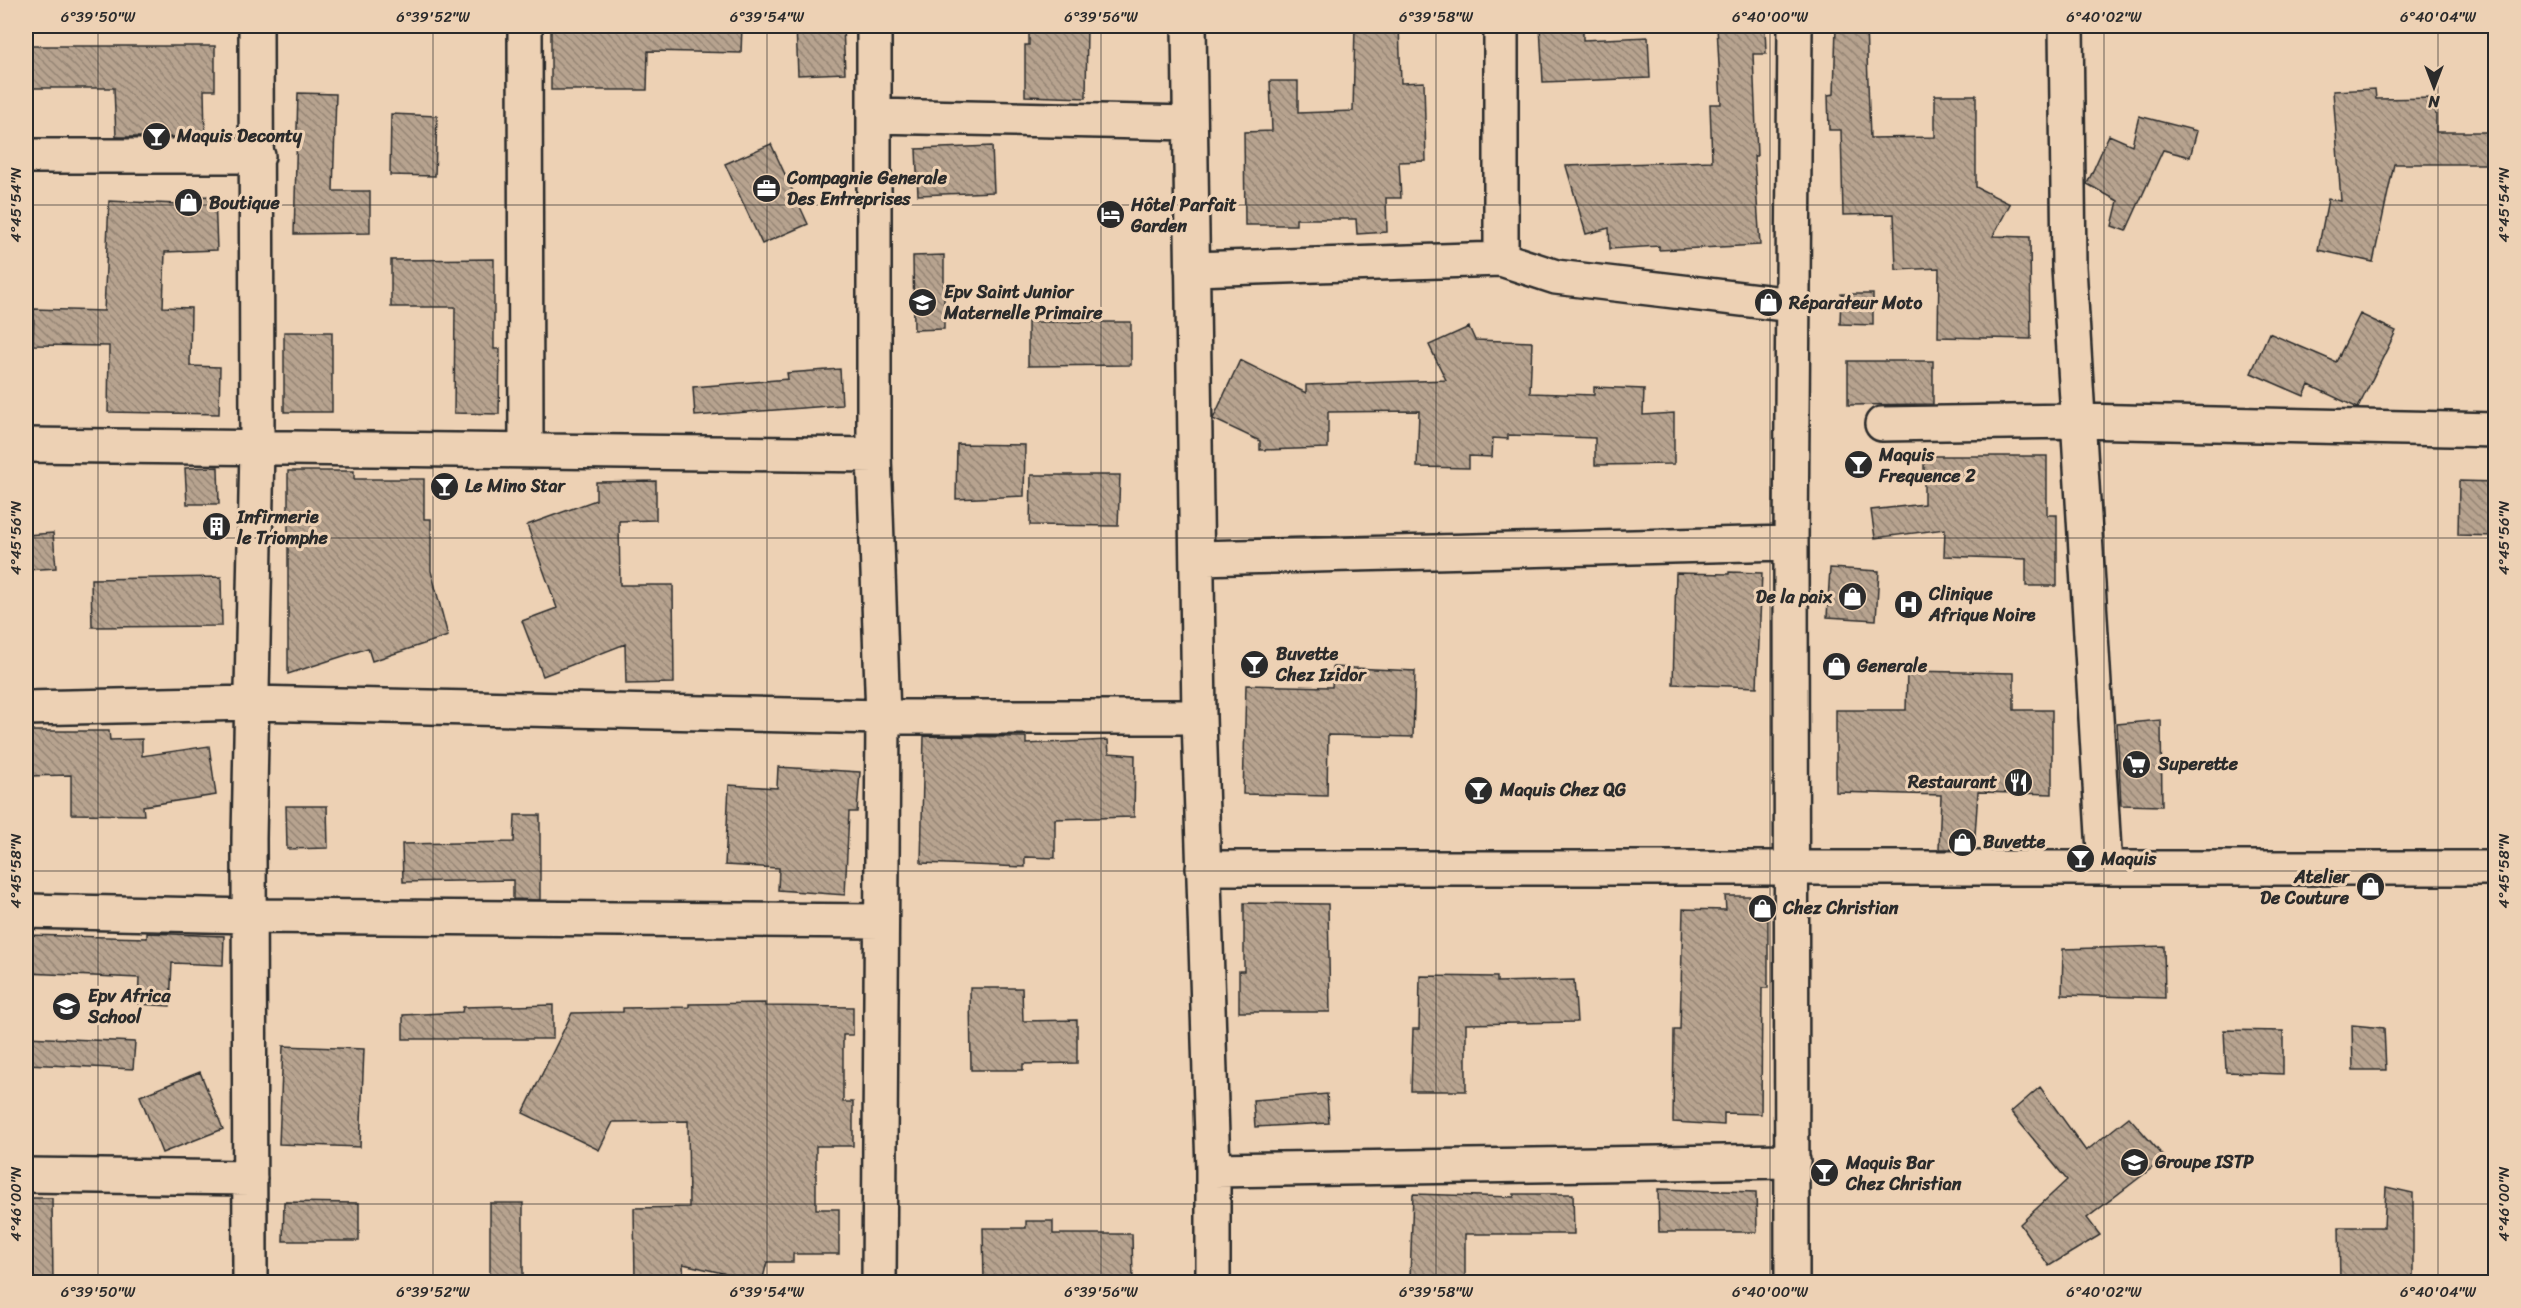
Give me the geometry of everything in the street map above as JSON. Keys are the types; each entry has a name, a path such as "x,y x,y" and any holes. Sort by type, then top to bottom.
{"street":[{"path":"250,1282 251,703 257,446 256,26"},
{"path":"525,26 526,450"},
{"path":"874,26 874,455 882,717 879,1282"},
{"path":"1189,26 1199,717 1213,1170 1213,1282"},
{"path":"1501,26 1501,259"},
{"path":"1791,1282 1793,1161 1791,543 1795,26"},
{"path":"2066,26 2069,267 2104,868"},
{"path":"874,116 1190,123"},
{"path":"26,156 258,156"},
{"path":"1192,269 1501,259 1556,277 1792,305"},
{"path":"1882,424 2078,421 2496,430"},
{"path":"26,445 874,455"},
{"path":"1197,558 1791,543"},
{"path":"26,708 251,703 882,717 1199,717"},
{"path":"1203,868 2496,868"},
{"path":"26,911 251,916 881,921"},
{"path":"1213,1170 1793,1161"},
{"path":"26,1175 250,1178"}],"building":[{"path":"551,26 742,26 741,53 648,51 647,90 551,90"},
{"path":"796,26 843,26 845,73 798,75"},
{"path":"1029,26 1087,26 1086,98 1025,96 1025,45 1029,45"},
{"path":"1355,26 1399,26 1401,83 1424,82 1426,161 1399,162 1401,198 1386,198 1387,232 1357,234 1356,219 1296,219 1296,225 1245,225 1244,132 1272,131 1270,81 1298,81 1298,113 1353,111"},
{"path":"1540,26 1583,26 1583,40 1648,37 1650,78 1543,82"},
{"path":"1717,26 1765,26 1766,54 1753,54 1757,156 1754,156 1760,245 1659,250 1659,246 1610,249 1609,228 1586,234 1566,166 1712,161 1710,104 1721,104"},
{"path":"1836,26 1866,26 1870,138 1935,137 1935,95 1976,95 1976,187 2010,204 1993,236 2030,237 2031,339 1938,337 1939,268 1896,270 1894,214 1843,215 1841,130 1829,130 1828,95 1834,94"},
{"path":"26,46 215,46 215,90 204,90 205,137 116,137 114,88 26,88"},
{"path":"2375,89 2376,99 2436,98 2436,132 2487,132 2487,164 2394,164 2373,262 2318,250 2328,199 2341,201 2333,91"},
{"path":"298,93 336,94 333,191 370,191 370,233 294,234"},
{"path":"391,114 437,116 435,176 390,175"},
{"path":"2139,116 2197,131 2190,157 2163,150 2126,231 2112,226 2118,201 2087,184 2109,135 2132,145"},
{"path":"771,144 808,224 762,244 725,164"},
{"path":"992,146 994,192 918,195 916,149"},
{"path":"215,196 217,250 165,252 163,307 191,308 190,366 220,367 219,414 108,412 109,346 33,345 34,309 104,311 109,201 178,204 178,197"},
{"path":"944,255 944,329 914,330 913,256"},
{"path":"494,259 494,349 500,349 499,414 454,413 455,307 391,307 391,260"},
{"path":"1841,294 1873,294 1873,325 1840,324"},
{"path":"2360,314 2396,331 2358,408 2309,385 2304,396 2251,373 2269,333 2336,362"},
{"path":"1028,322 1131,322 1131,365 1028,366"},
{"path":"1469,327 1475,340 1532,342 1530,393 1594,395 1594,387 1644,389 1643,415 1674,413 1674,464 1595,465 1595,438 1508,435 1508,439 1493,438 1492,457 1469,456 1469,468 1417,467 1419,411 1328,412 1328,448 1260,450 1260,441 1213,419 1240,360 1306,393 1306,385 1446,380 1429,345"},
{"path":"284,332 332,332 332,412 284,412"},
{"path":"1848,361 1933,361 1933,404 1848,405"},
{"path":"840,369 842,405 695,416 693,387 788,379 787,373"},
{"path":"957,444 1025,445 1024,496 956,499"},
{"path":"1924,456 2047,456 2047,515 2057,515 2057,586 2026,586 2026,559 1944,556 1945,529 1875,538 1871,510 1924,504"},
{"path":"218,467 219,504 187,504 185,468"},
{"path":"288,471 354,471 354,479 424,479 424,519 431,519 431,571 448,636 372,661 368,648 288,674"},
{"path":"1031,475 1120,475 1118,526 1030,525"},
{"path":"656,481 656,520 619,521 620,585 673,585 674,683 626,684 625,644 543,676 522,621 557,608 527,525 596,500 596,482"},
{"path":"2459,481 2496,482 2496,536 2458,535"},
{"path":"53,533 56,568 26,570 26,535"},
{"path":"1830,568 1879,571 1876,620 1827,617"},
{"path":"1729,572 1762,573 1757,687 1673,684 1676,573 1729,574"},
{"path":"221,577 222,626 92,627 91,579"},
{"path":"1333,667 1415,671 1413,737 1328,735 1327,796 1243,794 1246,685 1332,687"},
{"path":"1907,671 2014,673 2014,710 2052,710 2052,794 1978,792 1974,849 1939,849 1941,795 1836,792 1836,710 1906,710"},
{"path":"2161,720 2162,806 2121,805 2117,724"},
{"path":"26,731 109,731 110,740 142,739 142,756 209,746 216,795 143,806 144,815 71,814 71,775 26,776"},
{"path":"924,736 1026,737 1026,744 1108,740 1109,753 1135,755 1134,817 1055,819 1055,858 1025,857 1025,867 921,863"},
{"path":"778,767 860,772 857,812 849,812 845,895 778,890 779,868 725,865 729,785 777,788"},
{"path":"286,806 327,806 328,848 287,849"},
{"path":"515,815 540,815 540,900 513,899 513,880 403,882 402,844 514,842"},
{"path":"1725,896 1768,896 1768,988 1762,988 1761,1114 1724,1113 1724,1125 1673,1122 1674,1030 1680,1030 1683,909 1726,910"},
{"path":"1244,903 1328,904 1330,1012 1239,1012 1239,971 1244,971"},
{"path":"147,933 224,936 223,965 172,963 170,1006 138,1004 139,978 26,973 26,935 147,938"},
{"path":"2164,946 2165,998 2062,995 2063,949"},
{"path":"1420,976 1497,977 1497,982 1574,980 1577,1022 1466,1024 1466,1091 1411,1091 1413,1029 1419,1029"},
{"path":"970,988 1022,988 1023,1021 1077,1020 1077,1063 1023,1064 1023,1070 971,1070"},
{"path":"765,1003 765,1006 853,1007 853,1035 843,1035 843,1102 853,1102 853,1146 816,1146 816,1209 839,1209 839,1254 793,1254 793,1262 767,1262 762,1282 683,1264 684,1282 635,1282 634,1208 689,1207 688,1121 613,1122 599,1150 523,1113 572,1013 623,1012 623,1008 689,1007 689,1004"},
{"path":"553,1005 553,1039 403,1039 403,1015 462,1012 463,1007"},
{"path":"2352,1025 2384,1028 2386,1070 2353,1070"},
{"path":"2224,1030 2283,1031 2283,1074 2226,1072"},
{"path":"26,1037 135,1042 133,1069 26,1064"},
{"path":"283,1046 364,1049 360,1147 279,1144"},
{"path":"200,1072 223,1129 162,1153 140,1096"},
{"path":"2040,1087 2086,1151 2129,1117 2165,1158 2087,1218 2100,1235 2049,1266 2020,1224 2067,1180 2011,1112"},
{"path":"1327,1094 1329,1123 1255,1127 1253,1100"},
{"path":"2386,1187 2413,1193 2413,1282 2340,1282 2339,1227 2384,1227"},
{"path":"1658,1189 1756,1192 1757,1232 1659,1232"},
{"path":"1413,1194 1514,1197 1514,1194 1573,1194 1574,1234 1465,1234 1465,1279 1410,1279"},
{"path":"26,1198 52,1198 53,1282 26,1282"},
{"path":"284,1202 359,1203 359,1241 283,1241"},
{"path":"490,1203 523,1203 523,1282 490,1282"},
{"path":"1026,1221 1053,1221 1053,1234 1132,1234 1133,1282 984,1282 983,1228 1026,1228"}],"place":[{"name":"Maquis Deconty","path":"156,136"},
{"name":"Compagnie Generale Des Entreprises","path":"766,188"},
{"name":"Boutique","path":"188,203"},
{"name":"Hôtel Parfait Garden","path":"1110,215"},
{"name":"Epv Saint Junior Maternelle Primaire","path":"923,302"},
{"name":"Réparateur Moto","path":"1768,303"},
{"name":"Maquis Frequence 2","path":"1858,465"},
{"name":"Le Mino Star","path":"444,486"},
{"name":"Infirmerie le Triomphe","path":"216,527"},
{"name":"De la paix","path":"1853,597"},
{"name":"Clinique Afrique Noire","path":"1908,604"},
{"name":"Buvette Chez Izidor","path":"1255,664"},
{"name":"Generale","path":"1836,666"},
{"name":"Superette","path":"2137,764"},
{"name":"Restaurant","path":"2018,782"},
{"name":"Maquis Chez QG","path":"1479,790"},
{"name":"Buvette","path":"1962,842"},
{"name":"Maquis","path":"2080,859"},
{"name":"Atelier De Couture","path":"2370,887"},
{"name":"Chez Christian","path":"1762,908"},
{"name":"Epv Africa School","path":"67,1006"},
{"name":"Groupe ISTP","path":"2134,1162"},
{"name":"Maquis Bar Chez Christian","path":"1825,1173"}]}
